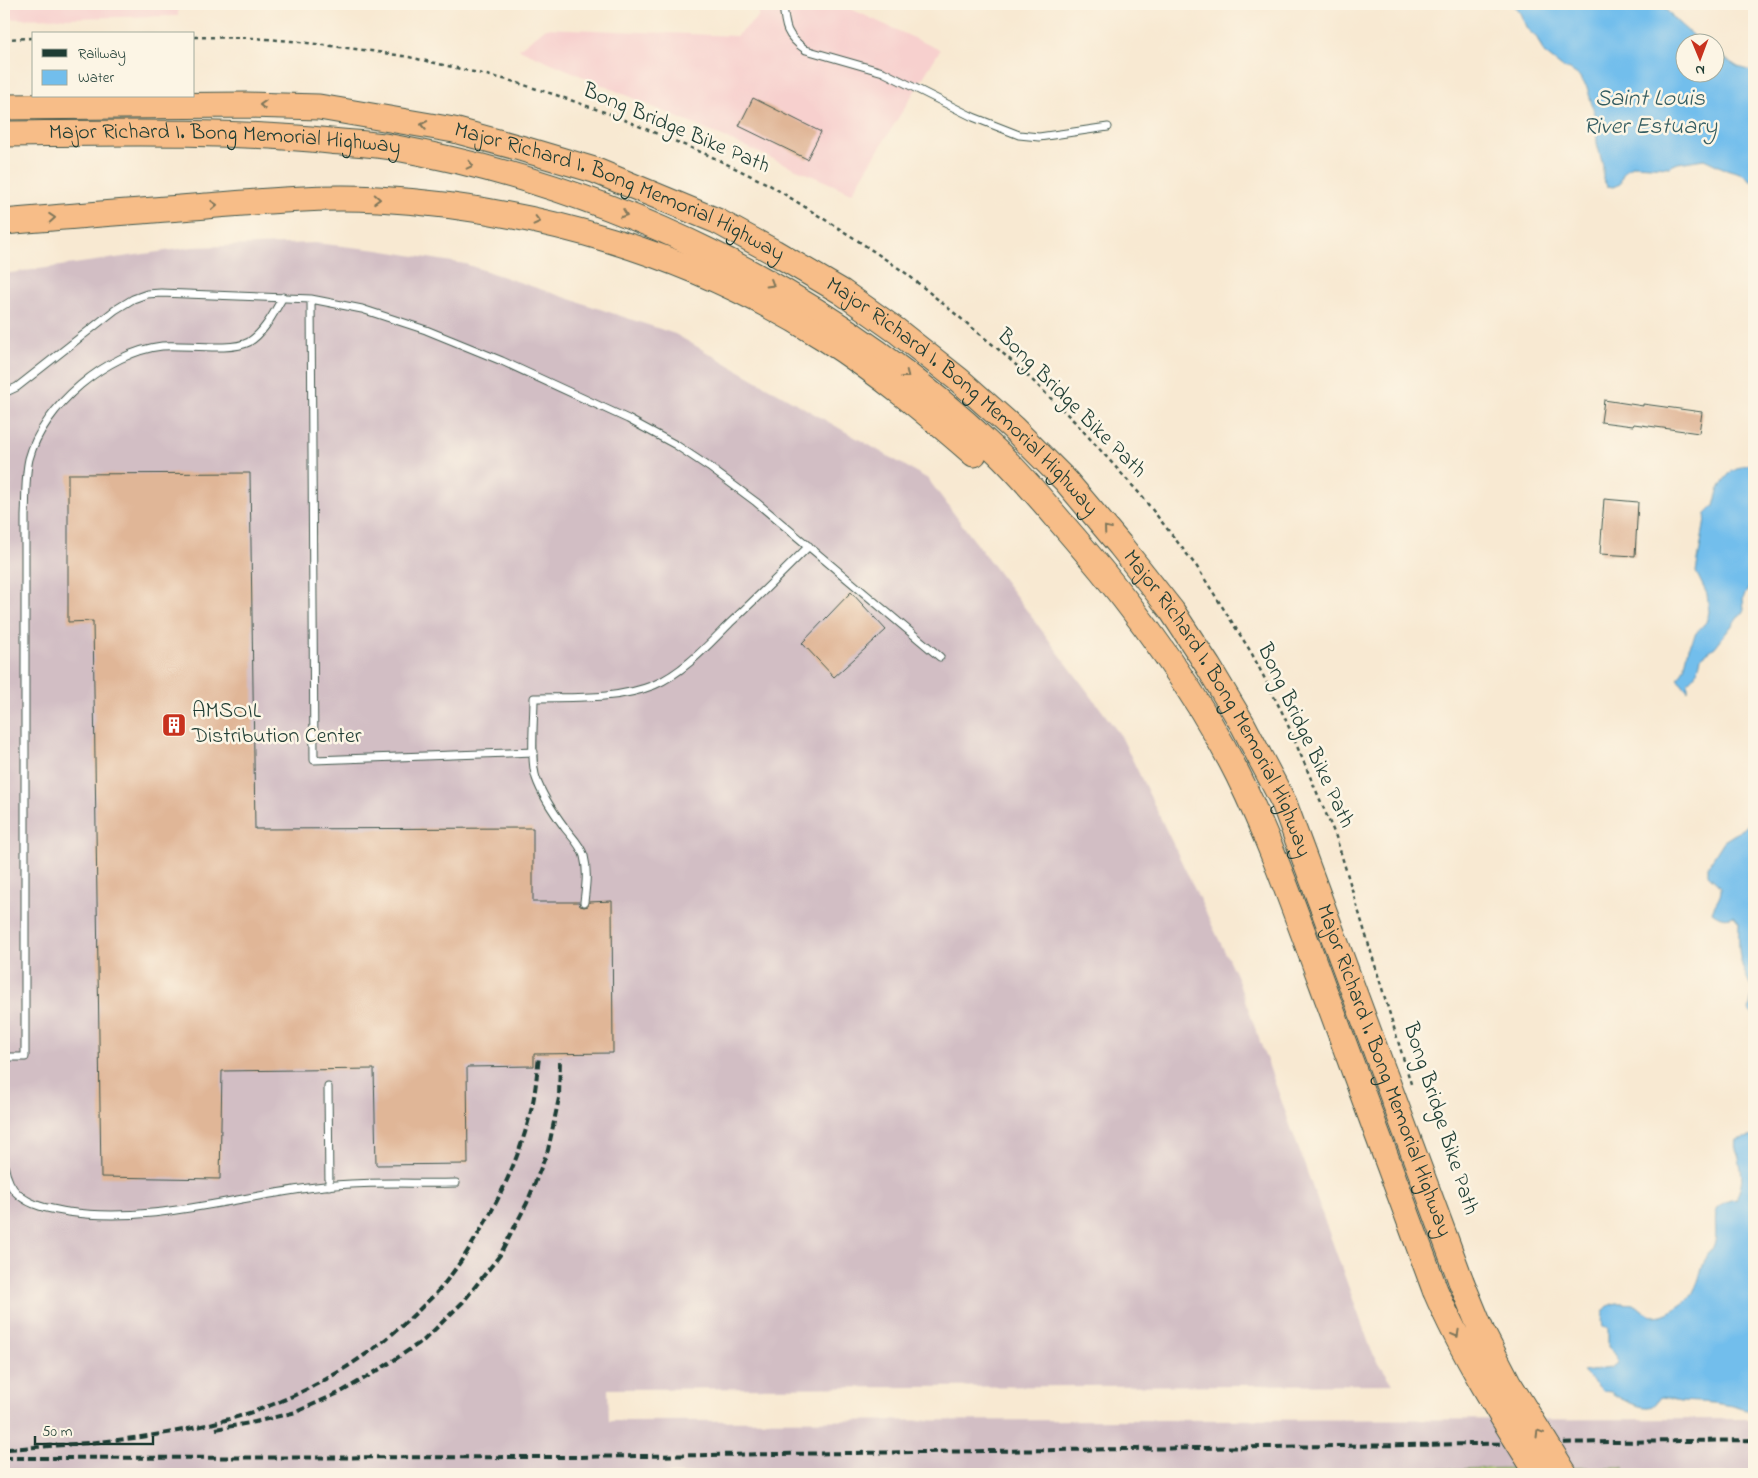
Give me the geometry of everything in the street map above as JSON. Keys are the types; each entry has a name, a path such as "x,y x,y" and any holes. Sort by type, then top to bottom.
{"highway":[{"name":"Major Richard I. Bong Memorial Highway","path":"4,107 247,105 319,107 454,130 520,148 594,170 717,221 842,292 897,331 959,380 1013,428 1066,481 1120,545 1172,612 1208,666 1243,725 1284,803 1482,1332 1508,1382 1565,1474"},
{"name":"Major Richard I. Bong Memorial Highway","path":"4,134 223,134 294,137 387,146 515,175 648,223 762,278 825,316 887,360 944,405 997,452 1098,565 1183,681 1238,776 1289,896 1447,1318 1461,1345 1538,1474"},
{"path":"4,222 299,199 378,199 514,215 583,232 634,248 697,273 751,297 824,338 870,369 937,422 985,464 1034,512 1098,565"}],"lane":[{"path":"783,4 787,30 798,44 806,50 883,72 973,117 1019,136 1040,137 1108,127"},
{"path":"4,393 17,387 115,310 133,299 147,294 283,297 311,299 362,308 502,360 628,419 676,444 709,467 809,546 940,657"},
{"path":"4,1057 25,1057 25,508 29,460 37,437 50,417 79,386 117,360 144,348 164,346 237,346 249,342 261,332 283,297"},
{"path":"311,299 314,760 534,752"},
{"path":"584,902 587,883 584,856 578,844 541,792 535,775 534,698 620,694 653,685 675,674 809,546"},
{"path":"328,1087 329,1186"},
{"path":"4,1165 11,1186 28,1201 40,1207 100,1215 165,1211 329,1186 456,1183"}],"path":[{"name":"Bong Bridge Bike Path","path":"195,37 291,41 409,57 508,80 610,114 708,155 768,184 848,234 907,274 998,349 1074,422 1140,494 1197,567 1252,652 1284,716 1336,837 1413,1089"},
{"path":"4,39 32,38"}],"shaded area":[{"path":"4,4 178,4 178,16 4,19"},
{"path":"759,4 840,4 940,50 852,193 519,49 546,28 736,36 758,17"},
{"path":"315,243 378,250 465,264 675,334 928,479 1121,736 1236,975 1372,1352 1393,1384 608,1389 609,1421 1754,1419 1754,1474 1624,1474 1624,1467 1437,1470 1439,1474 4,1474 4,274 193,247"}],"green space":[{"path":"1624,1467 1624,1474 1439,1474 1436,1469"}],"water":[{"name":"Saint Louis River Estuary","path":"1513,4 1659,4 1689,32 1676,32 1676,82 1726,82 1726,59 1738,67 1754,72 1754,183 1743,174 1723,168 1704,159 1678,163 1669,167 1633,165 1622,176 1620,184 1613,187 1607,186 1603,179 1603,166 1597,143 1596,119 1587,87 1579,76 1562,67 1544,53 1537,38 1527,29 1520,13"},
{"path":"1754,463 1754,579 1743,598 1744,610 1715,647 1701,657 1697,671 1688,682 1688,691 1678,679 1684,668 1689,648 1696,633 1706,622 1709,612 1707,594 1696,572 1706,514 1714,506 1718,491 1731,472"},
{"path":"1754,819 1754,1016 1749,1011 1753,990 1744,972 1740,957 1739,922 1734,916 1723,917 1712,912 1719,897 1721,887 1708,875 1708,866 1724,841 1743,829"},
{"path":"1754,1136 1754,1411 1734,1406 1680,1401 1666,1397 1660,1397 1652,1406 1643,1407 1624,1400 1611,1392 1602,1391 1583,1372 1611,1368 1617,1363 1615,1354 1608,1347 1608,1329 1603,1327 1602,1316 1605,1309 1617,1303 1633,1304 1648,1314 1659,1316 1673,1310 1689,1298 1696,1287 1706,1257 1713,1248 1717,1211 1726,1202 1736,1199 1740,1188 1742,1175 1736,1140"}],"building":[{"path":"753,98 821,132 807,159 739,126"},
{"path":"1604,400 1702,412 1699,433 1634,424 1633,426 1601,422"},
{"name":"AMSOIL Distribution Center","path":"250,473 255,829 533,828 533,902 579,902 580,906 584,907 588,906 589,902 612,901 613,1053 534,1054 534,1066 467,1067 468,1164 376,1165 374,1069 222,1071 220,1179 101,1177 93,621 68,622 68,474"},
{"path":"1604,499 1638,502 1635,556 1600,554"},
{"path":"851,592 886,630 834,677 802,643"}],"railway":[{"path":"8,1449 164,1434 243,1415 300,1393 327,1379 377,1346 401,1327 439,1290 461,1261 486,1221 508,1178 525,1133 533,1102 539,1057"},
{"path":"216,1429 296,1412 341,1392 424,1340 463,1302 500,1255 527,1203 548,1150 559,1098 560,1058"},
{"path":"4,1458 572,1457 1754,1440"}],"place":[{"name":"AMSOIL Distribution Center","path":"174,725"}]}
